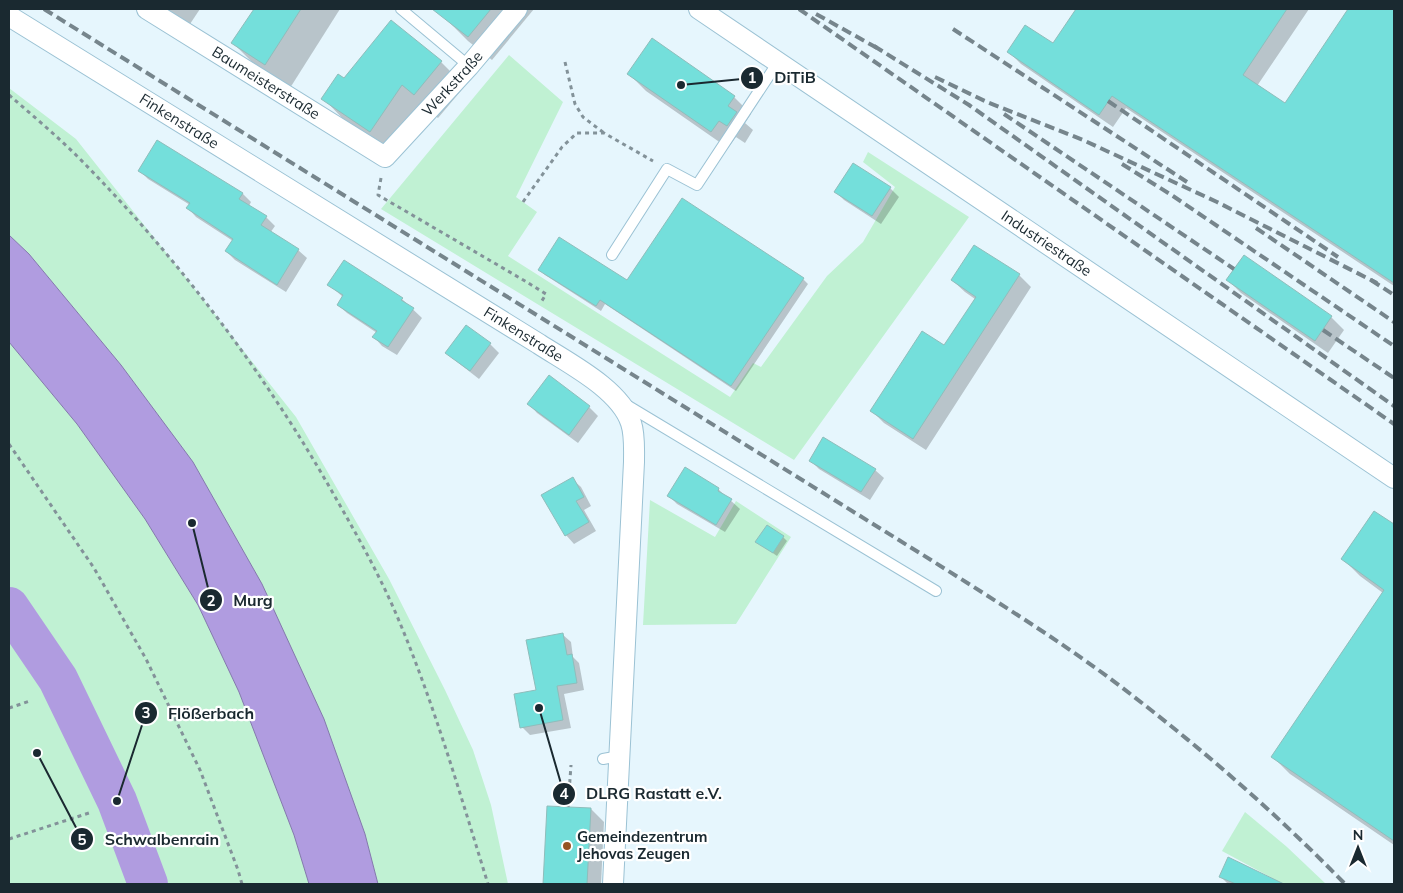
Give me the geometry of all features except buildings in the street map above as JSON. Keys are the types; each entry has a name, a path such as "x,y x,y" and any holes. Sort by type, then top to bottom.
{"street":[{"name":"Baumeisterstraße","path":"147,9 385,157"},
{"name":"Werkstraße","path":"385,157 469,66 517,9"},
{"name":"Industriestraße","path":"699,9 1394,478"},
{"name":"Finkenstraße","path":"9,16 539,344 604,387 627,412 632,425 634,442 611,758 613,884"}],"lane":[{"path":"400,9 469,66"},
{"path":"612,255 667,169 697,185 778,62"},
{"path":"617,399 936,591"}],"path":[{"path":"565,62 575,104 583,117 604,133 667,169"},
{"path":"9,95 77,156 160,246 246,356 303,440 366,551 397,615 431,704 488,884"},
{"path":"523,202 562,147 577,133 604,133"},
{"path":"385,157 378,195 546,294 540,304"},
{"path":"9,444 94,568 146,660 200,770 242,884"},
{"path":"9,708 30,701"},
{"path":"568,807 571,765"},
{"path":"9,839 89,813"}],"green space":[{"path":"509,55 563,102 516,197 537,212 508,256 730,397 753,363 761,367 827,276 863,242 895,187 863,162 868,152 969,217 794,460 381,209"},
{"path":"9,88 76,139 296,417 389,579 473,750 491,805 508,884 378,884 365,834 262,584 193,462 121,365 29,254 9,235"},
{"path":"9,342 77,424 145,519 198,605 239,692 294,835 309,884 155,884 123,801 66,677 35,629 9,596"},
{"path":"650,500 715,537 736,501 791,537 736,624 643,625"},
{"path":"9,617 27,643 110,804 138,884 9,884"},
{"path":"1245,812 1287,847 1326,884 1283,884 1222,851"}],"shaded area":[{"path":"9,235 29,254 121,365 193,462 262,584 324,719 365,834 378,884 309,884 294,835 239,692 198,605 145,519 77,424 9,342"}],"waterway":[{"path":"9,607 58,679 117,801 148,884"}],"railway":[{"path":"44,9 931,560 1043,632 1108,677 1201,750 1260,802 1345,884"},
{"path":"799,9 1394,424"},
{"path":"816,14 879,49"},
{"path":"953,29 1187,182"},
{"path":"874,46 969,105 1394,406"},
{"path":"935,77 987,102 1083,140 1217,202 1377,283"},
{"path":"1108,101 1338,257"},
{"path":"1004,114 1234,269"},
{"path":"1122,164 1173,196 1394,346"},
{"path":"1256,228 1394,322"},
{"path":"1371,280 1394,295"},
{"path":"1323,330 1394,378"}],"place":[{"name":"DiTiB","path":"681,85"},
{"name":"Murg","path":"192,523"},
{"name":"DLRG Rastatt e.V.","path":"539,708"},
{"name":"Schwalbenrain","path":"37,753"},
{"name":"Flößerbach","path":"117,801"},
{"name":"Gemeindezentrum Jehovas Zeugen","path":"567,846"}]}
